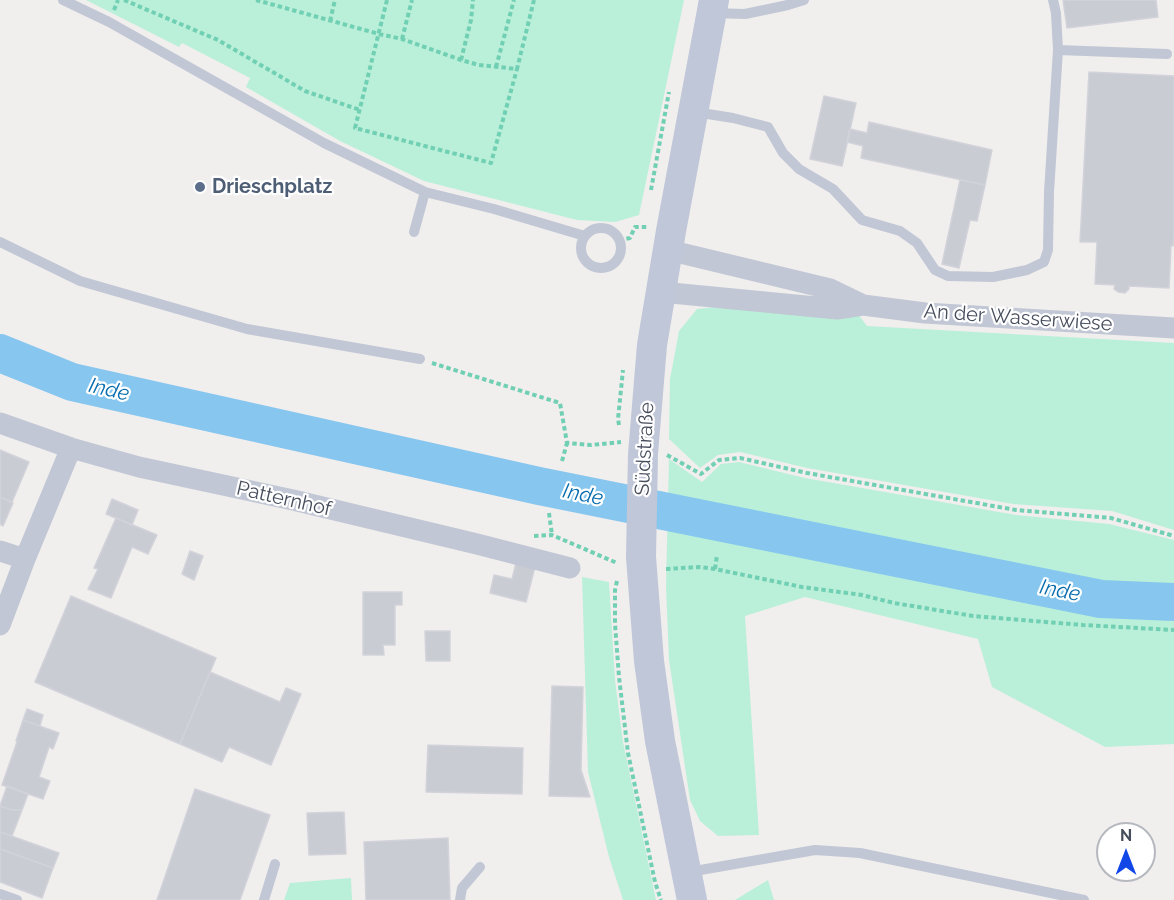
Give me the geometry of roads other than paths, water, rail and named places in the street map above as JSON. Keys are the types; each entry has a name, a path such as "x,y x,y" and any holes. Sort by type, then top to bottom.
{"main road":[{"name":"Südstraße","path":"689,886 660,741 634,567 652,345 713,7"}],"street":[{"name":"An der Wasserwiese","path":"668,250 830,289 863,305"},
{"name":"An der Wasserwiese","path":"661,292 837,309 863,305 925,314 1174,328"},
{"name":"Patternhof","path":"0,423 71,448 139,467 293,500 570,568"},
{"path":"0,625 71,448"},
{"path":"0,551 25,559"}],"lane":[{"path":"63,0 109,22 324,143 425,192 494,209 585,236"},
{"path":"713,7 745,14 804,0"},
{"path":"693,112 733,118 768,127 783,153 800,169 833,189 862,220 900,231 917,243 936,270 948,276 993,277 1027,270 1044,262 1047,250 1058,50 1053,0"},
{"path":"1058,50 1167,54"},
{"path":"414,232 425,192"},
{"path":"0,242 80,281 247,330 420,359"},
{"path":"689,886 815,850 860,854 1084,900"},
{"path":"264,900 275,864"},
{"path":"460,900 462,888 480,867"},
{"path":"0,894 17,900"}],"waterway":[{"name":"Inde","path":"0,353 72,382 539,486 1101,599 1174,602"}],"place":[{"name":"Drieschplatz","path":"200,187"}]}
